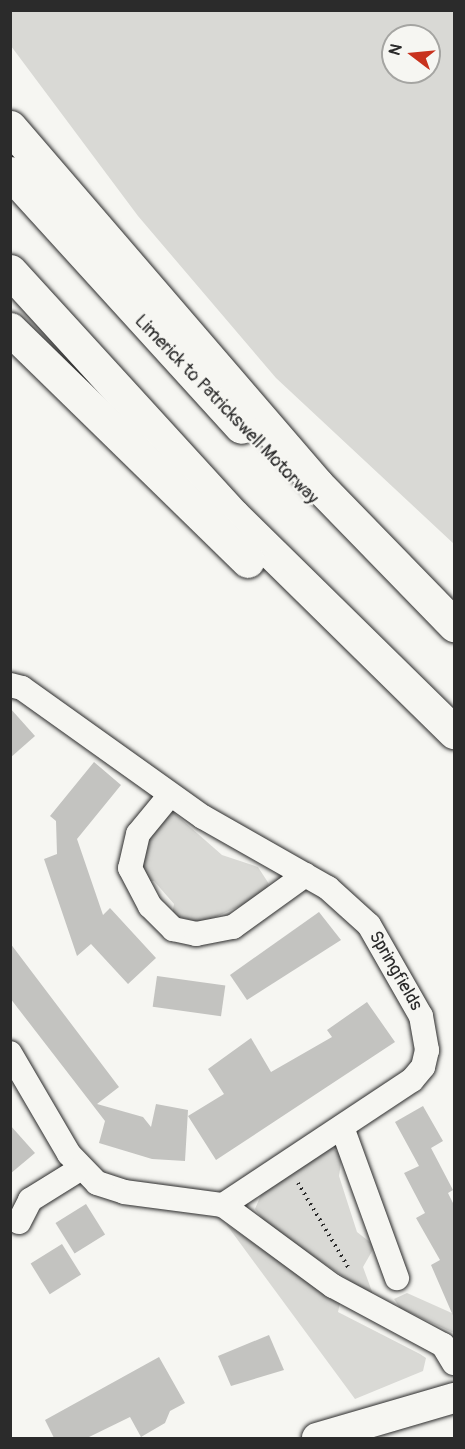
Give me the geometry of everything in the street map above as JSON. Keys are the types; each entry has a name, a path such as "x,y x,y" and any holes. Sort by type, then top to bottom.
{"highway":[{"path":"10,127 317,484 454,625"},
{"name":"Limerick to Patrickswell Motorway","path":"10,173 174,359 454,634"},
{"path":"10,271 234,515 454,732"},
{"path":"10,329 424,734 454,756"}],"street":[{"name":"Springfields","path":"10,685 22,688 170,795 305,875 369,925 426,1034 427,1050 417,1074 342,1127 223,1205"},
{"path":"170,795 138,834 130,863 133,881 173,929 214,933 233,927 305,875"},
{"path":"10,1053 80,1169 97,1183 124,1192 223,1205 289,1257 366,1305 443,1345 454,1363"},
{"path":"342,1127 397,1278"},
{"path":"19,1222 30,1200 80,1169"},
{"path":"317,1438 454,1398"}],"path":[{"path":"286,1163 366,1305"}],"shaded area":[{"path":"11,10 454,11 454,544 276,378 138,216 11,46"},
{"path":"173,812 222,855 258,867 269,884 262,896 202,923 172,915 174,904 154,881 143,882 141,854 147,834"},
{"path":"331,1147 342,1155 339,1176 357,1232 375,1246 363,1267 374,1297 267,1225 255,1209 263,1190"},
{"path":"226,1224 340,1303 338,1312 426,1358 423,1371 355,1399"},
{"path":"407,1293 454,1314 454,1333 400,1308 394,1299"}],"building":[{"path":"10,708 35,736 10,758"},
{"path":"94,762 121,785 77,839 103,915 110,908 156,958 128,984 91,944 77,956 44,859 57,854 56,821 50,816"},
{"path":"319,912 341,940 247,1000 230,975"},
{"path":"10,943 119,1087 97,1104 143,1117 151,1127 156,1104 188,1110 185,1161 152,1159 99,1143 105,1121 10,998"},
{"path":"157,976 225,986 221,1016 153,1007"},
{"path":"367,1002 395,1042 216,1160 188,1116 224,1094 208,1069 251,1038 271,1072 332,1037 327,1030"},
{"path":"423,1106 443,1141 431,1148 453,1190 448,1193 454,1205 454,1318 431,1265 440,1260 416,1218 425,1213 404,1173 419,1166 395,1122"},
{"path":"10,1125 35,1153 10,1174"},
{"path":"86,1204 105,1235 75,1254 55,1223"},
{"path":"62,1244 81,1275 50,1294 31,1264"},
{"path":"269,1335 284,1370 231,1386 218,1356"},
{"path":"159,1357 185,1403 170,1411 165,1423 141,1437 130,1417 87,1438 54,1438 45,1420"}]}
